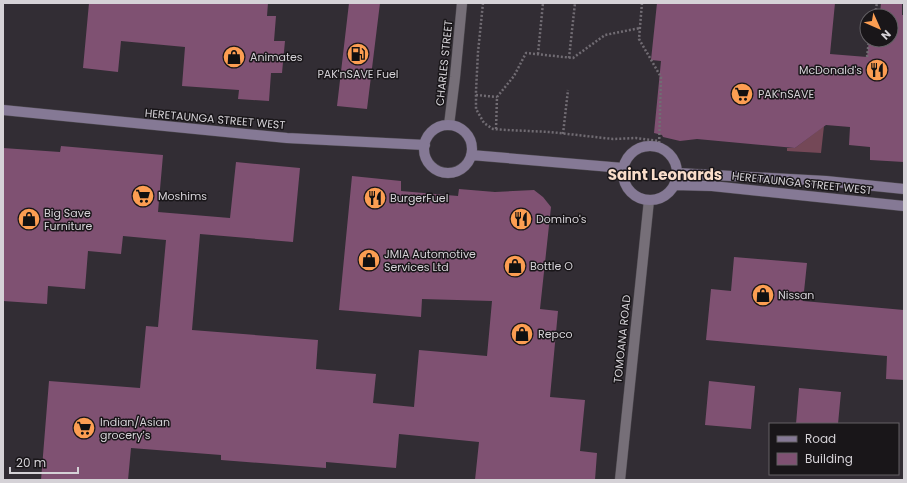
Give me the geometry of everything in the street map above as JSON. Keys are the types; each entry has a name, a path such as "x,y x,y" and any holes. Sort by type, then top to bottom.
{"main road":[{"name":"HERETAUNGA STREET WEST","path":"3,110 287,138 425,145"},
{"path":"453,126 467,134 471,141 471,154 467,164 462,169 447,173 433,168 428,162 425,155 425,145 431,133 438,128 453,126"},
{"path":"659,145 670,156 677,173 674,185 669,191 663,196 649,200 637,197 628,188 623,177 623,168 630,155 640,149 659,145"},
{"path":"471,154 623,168"},
{"name":"HERETAUNGA STREET WEST","path":"677,173 826,181 904,189"},
{"name":"HERETAUNGA STREET WEST","path":"674,185 712,186 904,206"}],"street":[{"name":"CHARLES STREET","path":"449,126 456,78 462,3"},
{"name":"TOMOANA ROAD","path":"620,480 649,200"}],"path":[{"path":"483,3 476,80 476,109 484,123 493,129 610,139 636,138 659,145 661,76 639,39 642,3"},
{"path":"538,54 543,3"},
{"path":"569,58 575,3"},
{"path":"496,129 497,97 514,76 526,53 573,58 605,35 640,28"},
{"path":"867,57 868,48"},
{"path":"471,79 476,80"},
{"path":"563,134 568,90"},
{"path":"476,95 497,97"}],"shaded area":[{"path":"824,126 821,153 787,151 787,148 795,148"}],"building":[{"name":"Animates","path":"89,3 268,3 267,16 276,16 274,41 285,41 282,73 271,73 269,101 238,99 239,90 182,86 185,47 121,41 118,72 83,68"},
{"name":"PAK'nSAVE Fuel","path":"349,3 380,3 367,109 337,106"},
{"name":"PAK'nSAVE","path":"657,3 835,3 830,54 867,57 868,48 899,48 899,8 880,8 881,3 902,3 902,15 904,15 904,162 870,160 870,147 849,145 850,127 826,125 795,148 697,139 680,141 663,137 662,135 654,133 661,61 651,60"},
{"path":"61,146 163,155 158,212 230,218 236,162 300,168 293,242 200,234 192,330 318,340 316,369 376,374 373,403 414,407 419,350 487,356 492,301 422,299 421,317 339,310 352,176 401,181 401,191 458,196 459,189 495,192 534,190 543,197 551,207 540,309 558,311 550,397 585,400 580,451 597,453 595,480 475,480 479,442 399,434 396,468 326,462 326,468 221,460 221,455 131,448 128,480 41,480 49,381 140,388 146,326 158,327 166,240 123,236 121,254 88,251 85,289 48,286 47,304 3,301 3,148 60,152"},
{"path":"734,257 807,263 803,301 904,310 904,380 886,379 887,356 706,340 711,289 731,291"},
{"path":"709,381 755,386 751,429 705,425"},
{"path":"799,388 841,392 838,423 796,423"}],"place":[{"name":"PAK'nSAVE Fuel","path":"358,54"},
{"name":"Animates","path":"234,57"},
{"name":"McDonald's","path":"877,70"},
{"name":"PAK'nSAVE","path":"742,94"},
{"name":"Moshims","path":"143,196"},
{"name":"BurgerFuel","path":"375,198"},
{"name":"Big Save Furniture","path":"29,219"},
{"name":"Domino's","path":"521,219"},
{"name":"JMIA Automotive Services Ltd","path":"369,260"},
{"name":"Bottle O","path":"515,266"},
{"name":"Nissan","path":"763,295"},
{"name":"Repco","path":"522,334"},
{"name":"Indian/Asian grocery’s","path":"84,428"}],"district":[{"name":"Saint Leonards","path":"665,174"}]}
